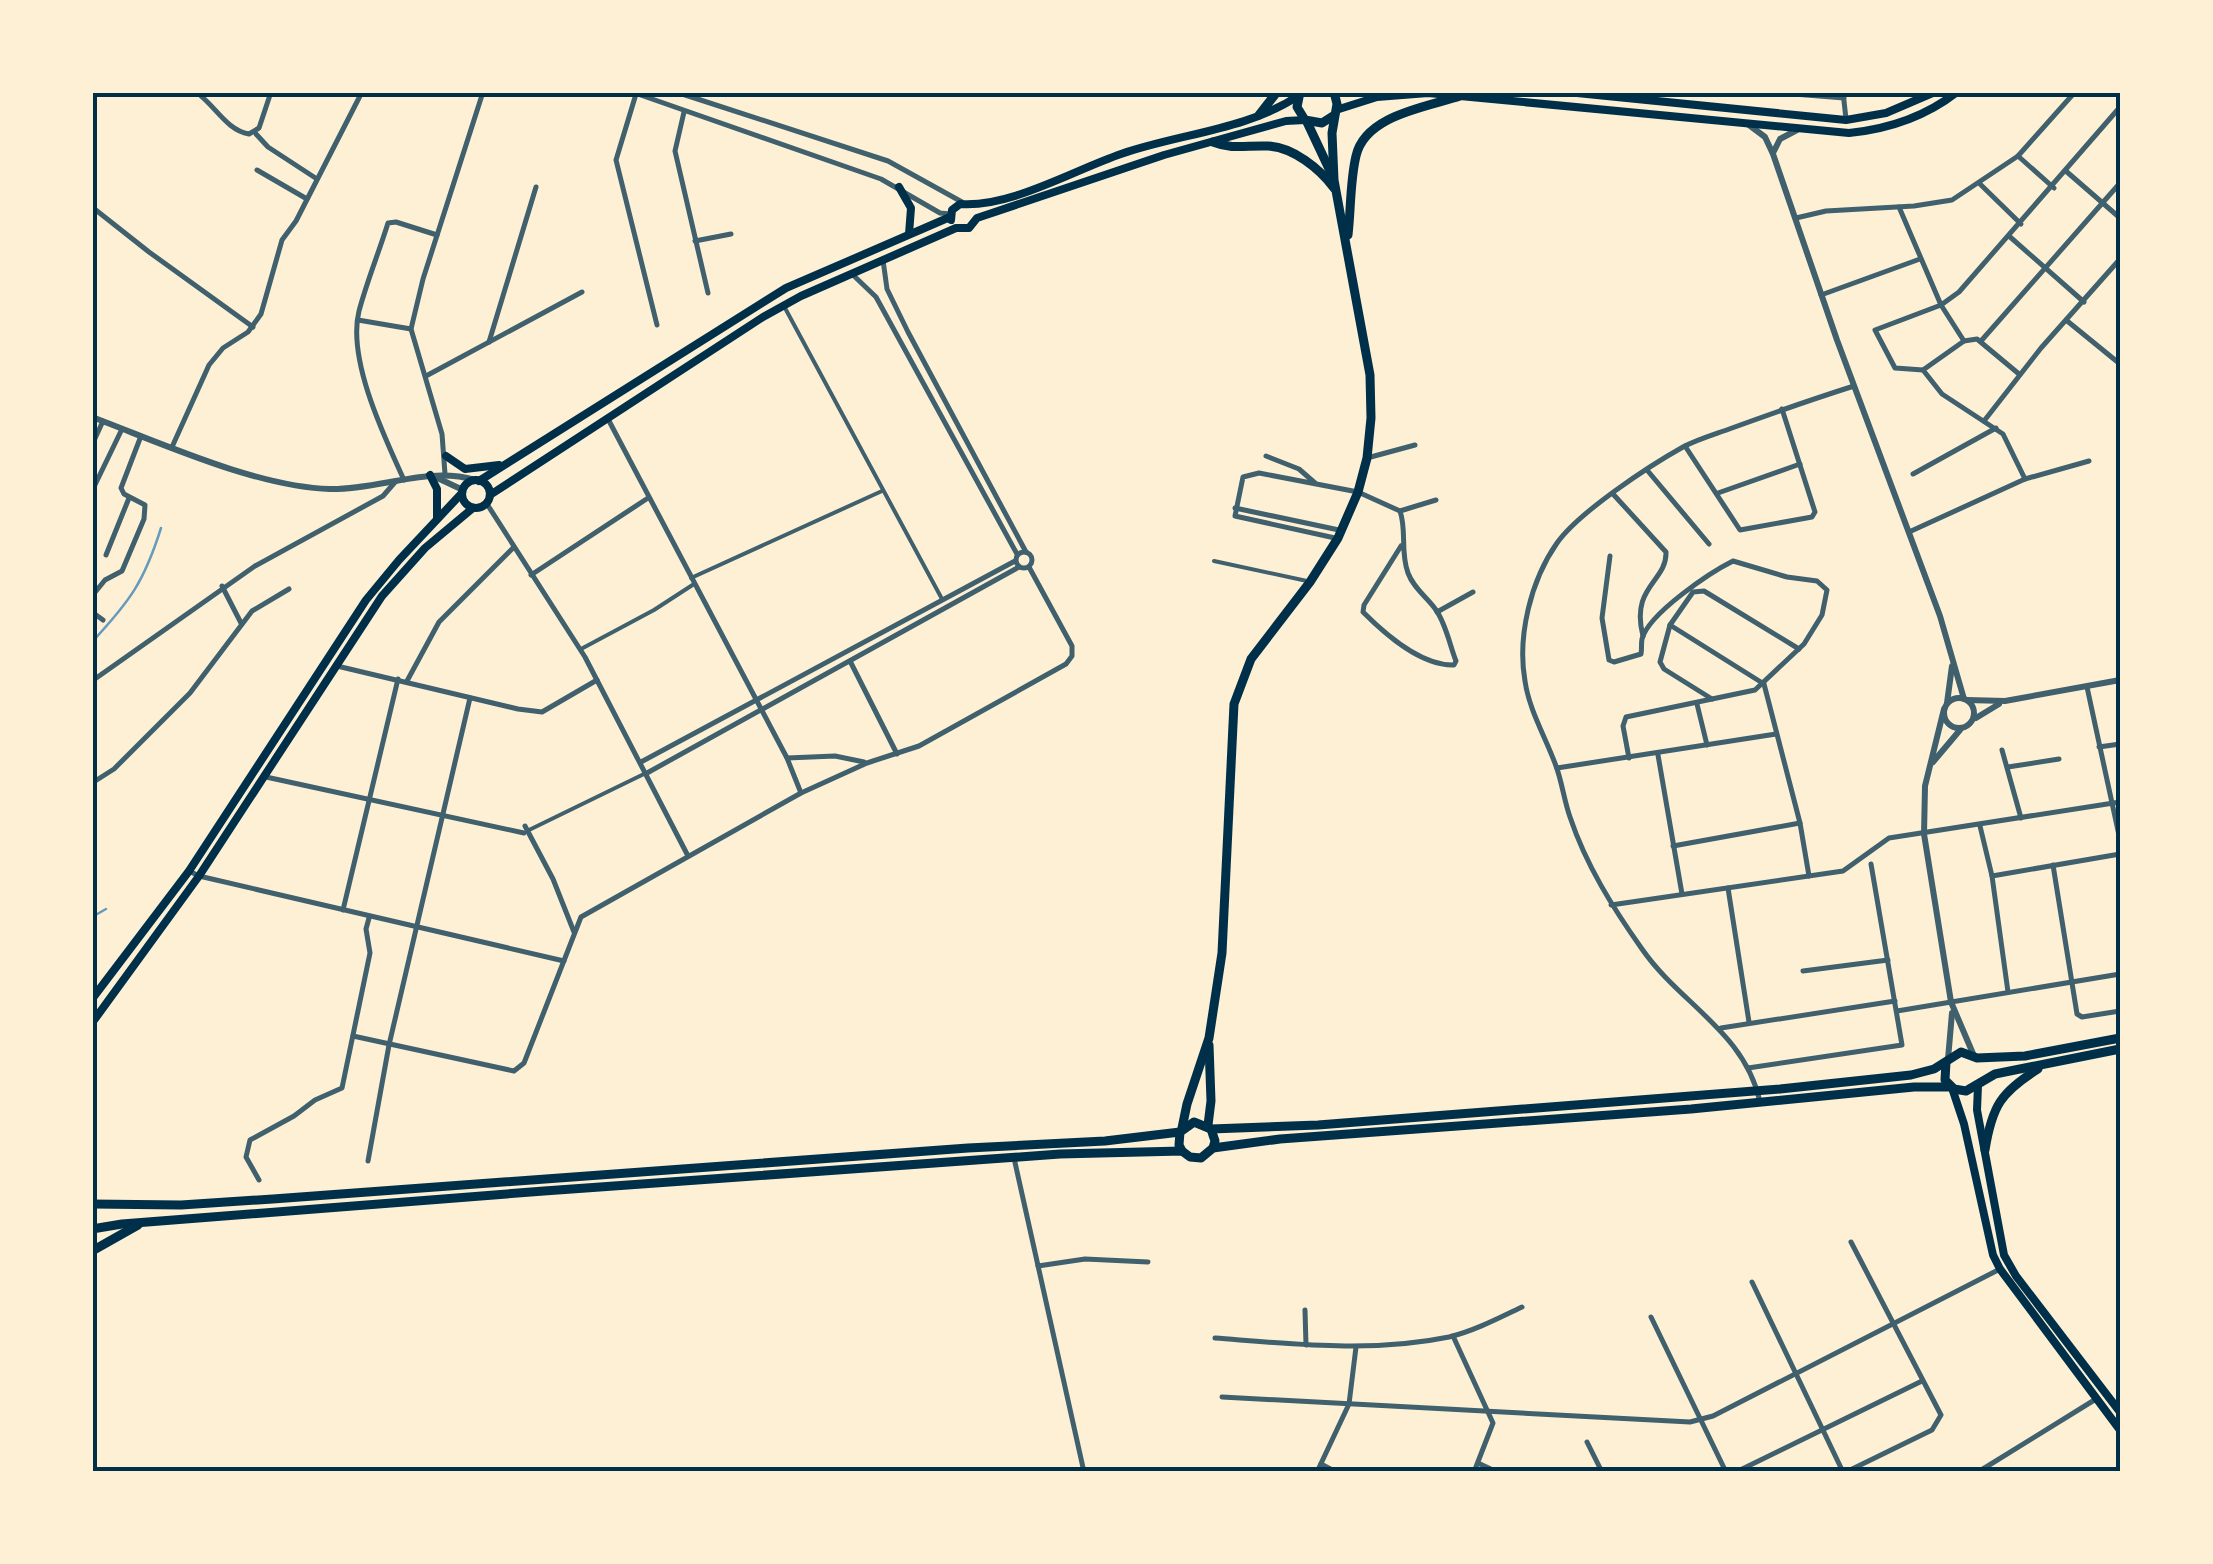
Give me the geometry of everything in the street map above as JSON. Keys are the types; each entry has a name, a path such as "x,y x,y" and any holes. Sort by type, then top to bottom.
{"highway":[{"path":"1259,115 1277,92"},
{"path":"1182,1151 1186,1104 1209,1038 1222,952 1234,704 1252,659 1310,582 1340,534 1367,458 1370,375 1334,180 1334,92"},
{"path":"1299,94 1296,107 1334,180"},
{"path":"1346,242 1355,160 1364,137 1376,126 1460,96"},
{"path":"1306,121 1322,123 1335,113"},
{"path":"1213,142 1231,148 1282,148 1318,169 1336,192"},
{"path":"1209,1038 1213,1148"},
{"path":"92,1204 182,1205 1105,1141 1181,1130 1194,1122 1210,1127 1318,1125 1758,1090 1911,1074 1962,1052 1976,1057 2025,1056 2120,1038"},
{"path":"92,1230 371,1204 1014,1158 1182,1151 1201,1158 1213,1148 1320,1136 1914,1087 1951,1087 1966,1092 1994,1074 2120,1050"},
{"path":"1976,1057 1982,1066 1979,1084"},
{"path":"1947,1061 1944,1074 1951,1087"},
{"path":"1985,1150 1996,1104 2016,1083 2043,1066"},
{"path":"92,1252 140,1224"}],"main road":[{"path":"1568,92 1846,120 1886,113 1935,92"},
{"path":"1335,113 1353,102 1401,94 1460,96 1826,133 1870,131 1909,120 1941,105 1957,92"},
{"path":"92,999 189,870 366,600 462,492 776,293 950,216 954,207 1027,190 1119,154 1259,115 1283,106 1299,94"},
{"path":"92,1023 199,876 362,625 425,548 474,508 606,416 784,305 956,228 969,228 976,218 1213,142 1286,122 1306,121"},
{"path":"899,188 910,208 909,234"},
{"path":"968,205 976,218"},
{"path":"950,216 956,228"},
{"path":"446,456 466,469 504,464"},
{"path":"430,474 437,489 437,518"},
{"path":"477,481 487,486 488,499"},
{"path":"462,492 464,501 474,508"},
{"path":"1979,1084 1977,1110 1997,1226 2008,1265 2120,1412"},
{"path":"1951,1087 1968,1136 1993,1255 2000,1270 2120,1430"}],"street":[{"path":"196,92 236,132 256,132"},
{"path":"256,132 271,92"},
{"path":"172,447 209,364 223,348 253,327 264,304 282,240 362,92"},
{"path":"445,474 446,456 412,329 437,235 483,92"},
{"path":"676,92 888,161 968,205"},
{"path":"1700,107 1701,92"},
{"path":"1767,92 1843,95 1846,120"},
{"path":"1794,219 1826,211 1952,200 2018,156 2075,92"},
{"path":"657,325 616,160 634,93 899,188 940,214 950,216"},
{"path":"2020,374 1982,341 1964,341 1923,370 1895,368 1874,330 1941,306 1960,292 2054,188 2120,107"},
{"path":"684,112 675,151 708,293"},
{"path":"1749,125 1765,137 1773,154 1940,616 1966,700 1973,707 1973,720"},
{"path":"1773,154 1780,139 1797,130"},
{"path":"256,132 268,148 317,179"},
{"path":"2018,156 2054,188"},
{"path":"257,170 307,200"},
{"path":"2067,172 2120,218"},
{"path":"1982,341 2120,183"},
{"path":"1980,184 2021,224"},
{"path":"489,343 536,187"},
{"path":"1899,206 1941,306 1964,341"},
{"path":"92,207 253,327"},
{"path":"400,481 357,346 358,320 388,222 437,235"},
{"path":"695,242 731,234"},
{"path":"2010,236 2084,302"},
{"path":"1821,295 1920,259"},
{"path":"1984,421 2120,259"},
{"path":"883,260 885,282 899,314 1032,560 1029,567"},
{"path":"353,1036 514,1071 524,1063 581,916 801,793 897,754 995,706 1070,660 1073,651 1069,638 1029,567 1017,561 882,306 852,274"},
{"path":"426,376 582,292"},
{"path":"784,305 942,599"},
{"path":"358,320 412,329"},
{"path":"2066,320 2120,364"},
{"path":"1923,370 1942,394 1996,428 2010,444 2026,479"},
{"path":"1760,1102 1748,1068 1722,1028 1657,968 1611,905 1576,835 1557,768 1524,682 1526,621 1558,541 1647,470 1684,446 1855,385"},
{"path":"1684,446 1743,532 1812,517 1815,512 1782,409"},
{"path":"606,416 801,793"},
{"path":"92,417 248,473 314,488 363,487 430,474 477,481"},
{"path":"92,445 103,421"},
{"path":"92,490 122,428"},
{"path":"1913,474 1996,428"},
{"path":"92,596 108,577 122,571 144,519 146,505 129,498 122,492 121,484 140,436"},
{"path":"1367,458 1415,445"},
{"path":"1266,456 1299,469 1316,484"},
{"path":"1909,532 2026,479 2089,460"},
{"path":"1718,492 1800,464"},
{"path":"1647,470 1709,544"},
{"path":"1340,534 1236,516 1243,477 1259,473 1358,492 1400,512 1436,500"},
{"path":"430,474 462,492"},
{"path":"92,680 222,586 383,496 400,481"},
{"path":"580,650 654,610 693,581 883,490"},
{"path":"1610,556 1602,618 1609,660 1618,662 1640,655 1640,608 1647,588 1666,562 1666,552 1614,494"},
{"path":"106,555 129,498"},
{"path":"531,575 648,498"},
{"path":"488,499 513,548 597,680 687,854"},
{"path":"1400,512 1401,546 1411,580 1437,612 1456,662 1451,666 1412,651 1364,612 1401,546"},
{"path":"407,681 439,622 513,548"},
{"path":"263,776 526,830 647,773 850,660 1026,552"},
{"path":"1629,758 1626,717 1715,700 1764,684 1799,650 1822,615 1826,586 1734,560 1702,577 1652,622 1643,636"},
{"path":"641,762 1017,561"},
{"path":"1214,561 1310,582"},
{"path":"222,586 241,623"},
{"path":"92,784 114,768 190,693 252,612 288,589"},
{"path":"1715,700 1660,666 1670,625 1693,592 1704,591 1799,650"},
{"path":"1437,612 1473,592"},
{"path":"92,612 103,620"},
{"path":"1670,625 1764,684 1800,823 1809,876"},
{"path":"850,660 897,754"},
{"path":"1952,660 1923,802 1924,834 1952,1002 1963,1036 1976,1057"},
{"path":"336,666 542,712 597,680"},
{"path":"344,910 398,679"},
{"path":"1945,707 1954,699 2005,701 2120,680"},
{"path":"2087,686 2120,840"},
{"path":"368,1160 389,1045 470,698"},
{"path":"1930,768 1961,729 2005,701"},
{"path":"1697,704 1707,746"},
{"path":"1945,707 1947,723 1961,729"},
{"path":"1557,768 1777,734"},
{"path":"2099,747 2120,744"},
{"path":"2002,750 2021,818"},
{"path":"1658,754 1682,895"},
{"path":"786,758 835,756 867,763"},
{"path":"2008,767 2059,759"},
{"path":"1611,905 1809,876 1852,867 1889,838 2120,802"},
{"path":"1673,846 1800,823"},
{"path":"1980,824 1992,876 2008,992"},
{"path":"526,830 574,932"},
{"path":"1992,876 2120,854"},
{"path":"1748,1068 1902,1045 1872,864"},
{"path":"2053,865 2079,1016 2120,1011"},
{"path":"189,870 199,876 564,961"},
{"path":"1728,888 1750,1022"},
{"path":"260,1180 246,1157 247,1143 315,1100 341,1090 370,954 366,929 369,916"},
{"path":"1804,971 1888,960"},
{"path":"1897,1011 2120,974"},
{"path":"1722,1028 1895,1001"},
{"path":"1947,1061 1952,1002"},
{"path":"1014,1158 1084,1472"},
{"path":"1752,1282 1844,1472 1937,1426 1940,1415 1851,1242"},
{"path":"1038,1266 1076,1259 1148,1262"},
{"path":"1222,1397 1680,1422 1702,1420 2000,1270"},
{"path":"1215,1338 1356,1347 1453,1336 1522,1307"},
{"path":"1305,1310 1306,1346"},
{"path":"1651,1316 1726,1472"},
{"path":"1453,1336 1490,1412 1493,1429 1474,1472"},
{"path":"1336,1472 1319,1468 1348,1404 1356,1347"},
{"path":"1736,1472 1923,1380"},
{"path":"1978,1472 2096,1398"},
{"path":"1587,1442 1602,1472"},
{"path":"1478,1463 1497,1472"}],"waterway":[{"path":"92,642 134,590 161,528"},
{"path":"92,917 106,909"}]}
